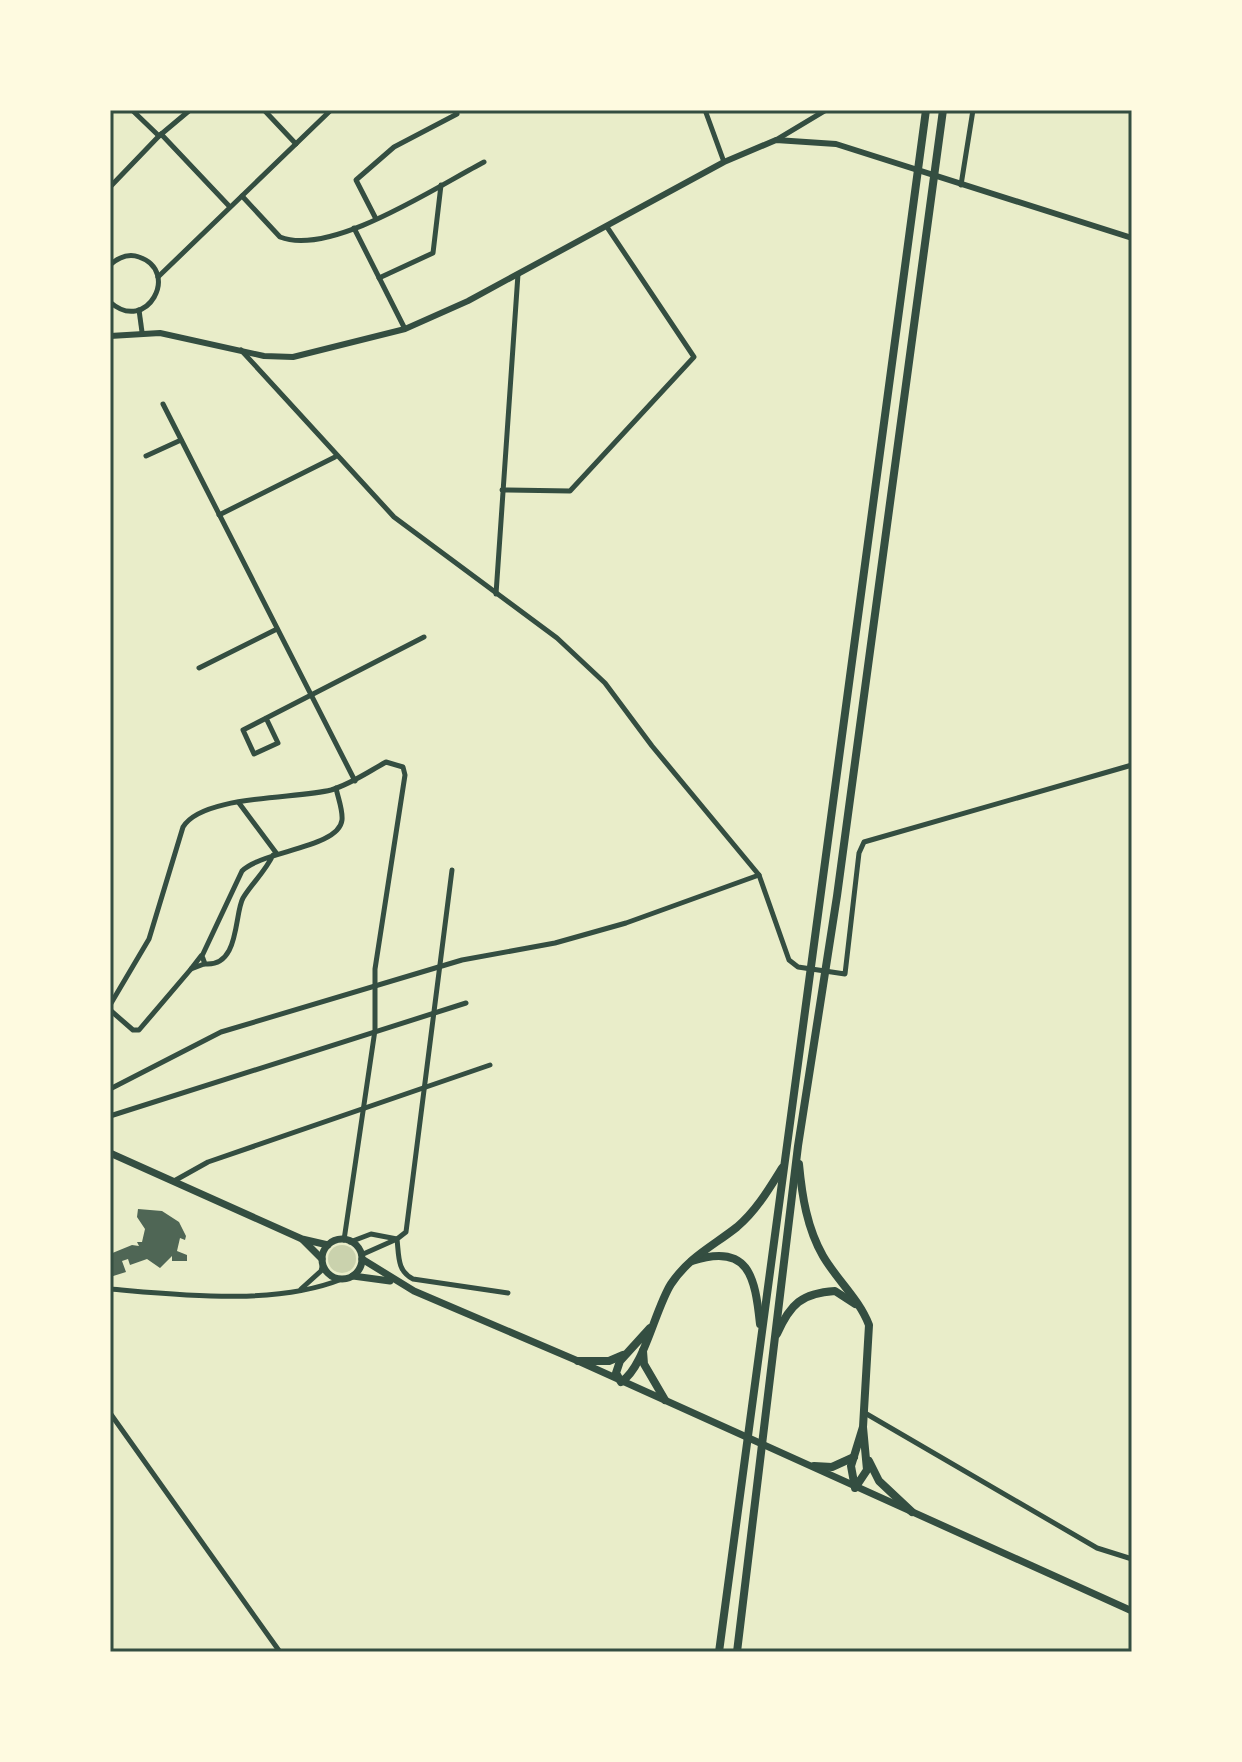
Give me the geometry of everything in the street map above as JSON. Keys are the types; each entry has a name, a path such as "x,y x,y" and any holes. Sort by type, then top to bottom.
{"highway":[{"path":"719,1652 926,110"},
{"path":"737,1652 798,1146 943,110"},
{"path":"798,1146 806,1216 823,1256 865,1313 871,1341 863,1427 850,1476 855,1488 865,1477 867,1458 863,1427"},
{"path":"650,1328 617,1367 621,1382 633,1373 661,1300 687,1263 738,1226 759,1205 785,1163"},
{"path":"687,1263 708,1256 730,1256 748,1268 756,1289 761,1340"},
{"path":"772,1345 793,1304 815,1292 835,1291 865,1313"},
{"path":"642,1348 644,1364 665,1400"},
{"path":"578,1361 609,1361 627,1353"},
{"path":"814,1466 832,1467 854,1456"},
{"path":"867,1458 879,1481 912,1512"}],"main road":[{"path":"110,1153 302,1239 328,1245 347,1241 393,1281 741,1433 855,1488 1132,1611"},
{"path":"302,1239 322,1261 327,1273 342,1279 353,1276 393,1281"},
{"path":"322,1261 328,1245"},
{"path":"353,1276 362,1257"}],"street":[{"path":"132,110 230,207"},
{"path":"110,187 160,135 190,110"},
{"path":"264,110 296,144"},
{"path":"110,302 120,309 139,310 154,300 158,277 331,110"},
{"path":"705,110 724,162"},
{"path":"110,336 142,332 293,357 405,329 518,274 724,162 776,140 816,112 826,110"},
{"path":"961,185 973,110"},
{"path":"376,218 356,180 394,147 457,114"},
{"path":"776,140 836,144 1132,238"},
{"path":"242,196 272,232 287,240 316,242 376,218 484,162"},
{"path":"379,278 433,253 441,184"},
{"path":"502,490 570,491 694,357 607,227"},
{"path":"354,228 405,329"},
{"path":"110,264 117,259 135,256 151,264 158,277"},
{"path":"496,594 518,274"},
{"path":"139,310 142,332"},
{"path":"241,350 335,457 394,517 557,638 605,683 652,746 759,875 792,963 845,974 859,853 864,842 1132,765"},
{"path":"163,404 355,781"},
{"path":"146,456 181,440"},
{"path":"219,515 335,457"},
{"path":"199,668 277,629"},
{"path":"266,718 278,743 254,754 243,730 266,718 311,696 424,637"},
{"path":"336,788 342,822 338,830 315,843 253,862 242,871 202,956 139,1030 133,1030 110,1008 149,939 186,822 208,809 336,788 355,781 386,762 396,763 405,770 375,969 375,1030 347,1241 371,1234 397,1239"},
{"path":"239,803 275,855"},
{"path":"191,969 218,962 228,953 242,915 242,899 275,855"},
{"path":"362,1257 406,1232 452,870"},
{"path":"110,1089 221,1032 438,968 555,943 626,923 759,875"},
{"path":"202,956 205,964"},
{"path":"110,1116 466,1003"},
{"path":"174,1181 208,1162 490,1065"},
{"path":"397,1239 402,1271 413,1279 508,1293"},
{"path":"301,1290 321,1271 322,1261"},
{"path":"110,1289 211,1296 301,1290 342,1279"},
{"path":"110,1413 280,1652"},
{"path":"865,1413 1097,1548 1132,1559"}],"green space":[{"path":"342,1245 352,1249 356,1259 352,1269 342,1273 332,1269 328,1259 332,1249"}],"building":[{"path":"138,1209 162,1211 179,1222 186,1236 185,1240 180,1238 177,1251 187,1255 187,1261 172,1261 172,1256 160,1268 147,1259 130,1265 128,1259 122,1261 126,1272 110,1277 110,1254 132,1245 139,1246 137,1242 142,1242 145,1229 137,1217"}]}
